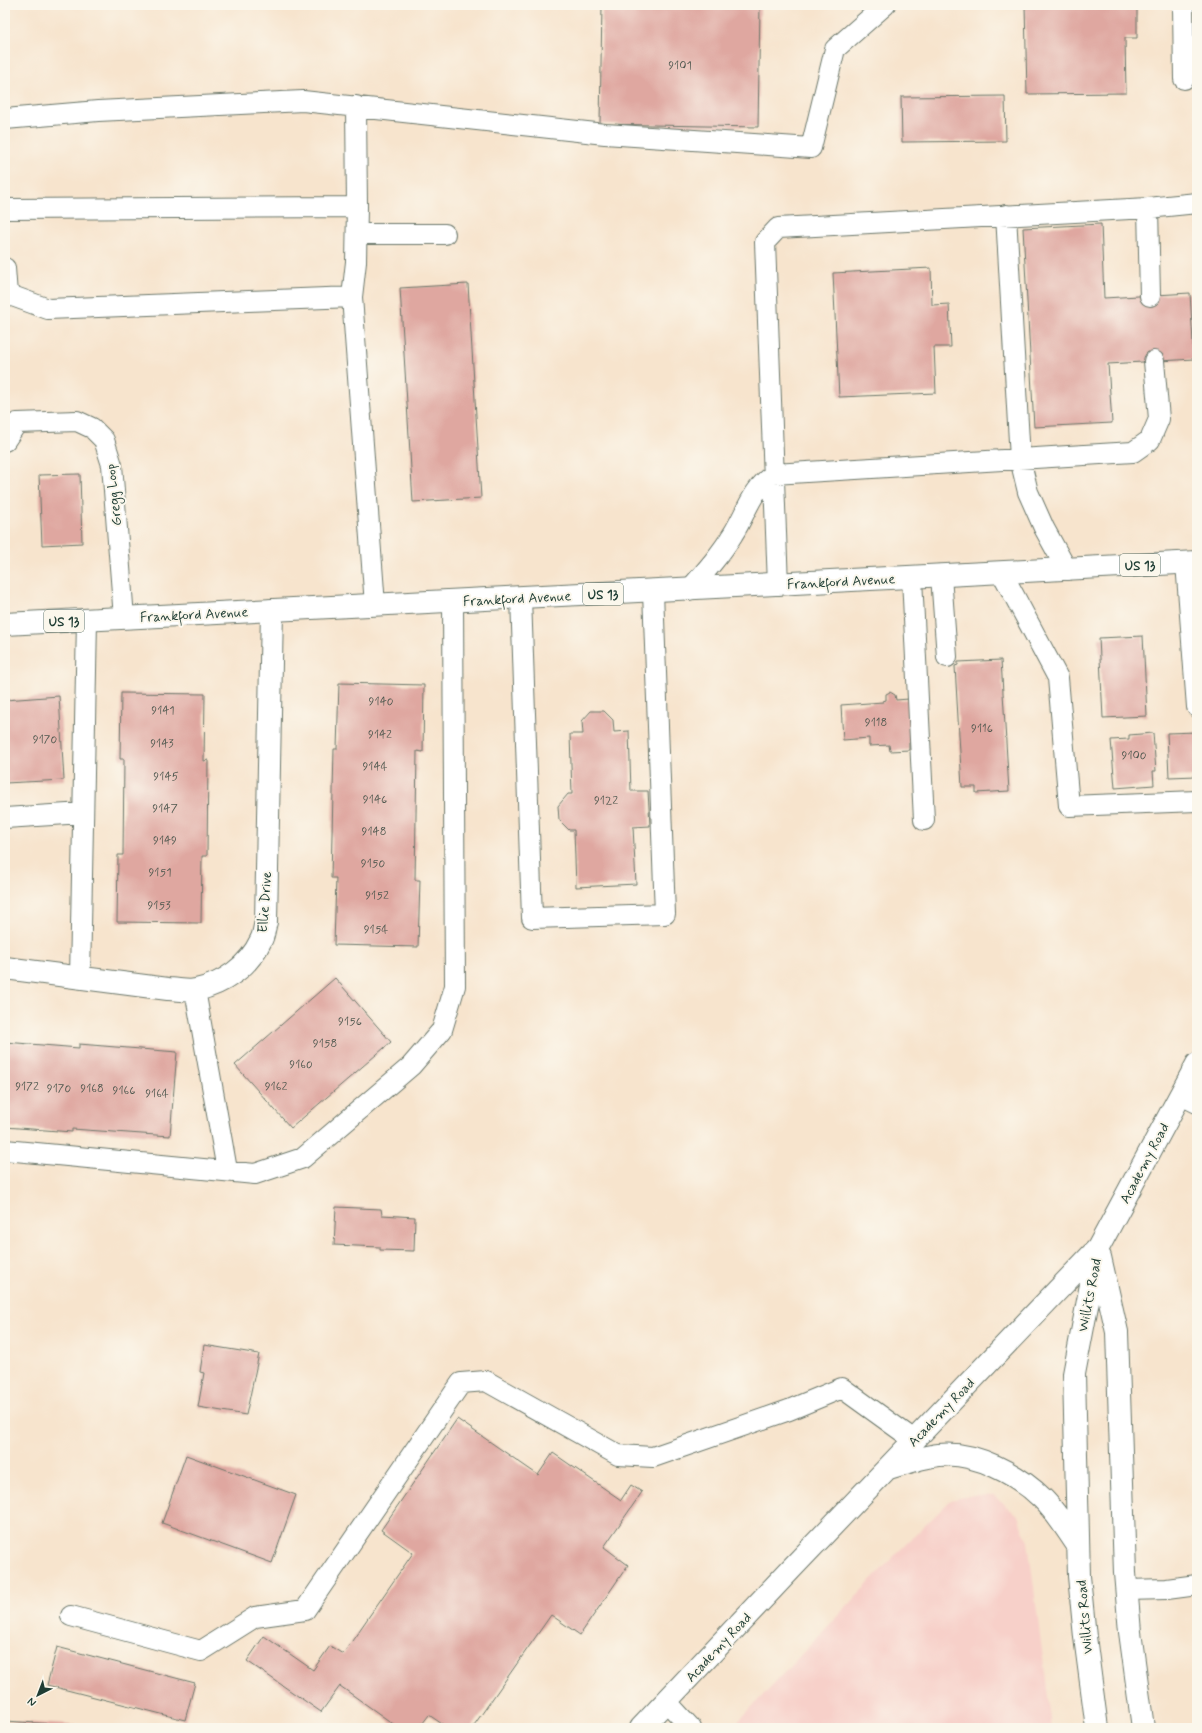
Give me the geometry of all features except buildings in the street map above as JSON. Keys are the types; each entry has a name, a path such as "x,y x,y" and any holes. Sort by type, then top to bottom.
{"main road":[{"name":"Frankford Avenue","path":"5,624 521,597 653,592 1191,563"},
{"name":"Ellie Drive","path":"5,968 168,989 195,990 226,979 240,969 254,953 262,939 266,922 272,610"},
{"name":"Academy Road","path":"641,1728 1098,1248 1189,1099 1197,1064"},
{"name":"Willits Road","path":"1097,1728 1084,1637 1078,1546 1074,1374 1098,1248"},
{"name":"Willits Road","path":"1098,1248 1117,1332 1126,1590 1143,1728"},
{"path":"886,1469 940,1455 957,1456 990,1464 1018,1480 1042,1498 1054,1511 1078,1546"}],"lane":[{"path":"5,119 98,111 303,101 605,134 811,148 835,49 884,5"},
{"path":"1183,5 1184,79"},
{"path":"356,106 356,262 352,297 375,605"},
{"path":"778,585 765,242 778,228 1148,208 1197,203"},
{"path":"5,209 357,207"},
{"path":"1148,208 1150,296"},
{"path":"1006,215 1020,459 1028,492 1044,528 1068,570"},
{"path":"356,234 445,234"},
{"path":"5,268 7,294 48,309 352,297"},
{"path":"689,590 727,544 752,497 762,482 774,474 1133,452 1150,440 1158,419 1154,361"},
{"name":"Gregg Loop","path":"5,441 18,423 77,421 92,428 104,440 112,465 124,618"},
{"path":"1191,563 1196,707"},
{"path":"1002,573 1058,678 1069,806 1197,801"},
{"path":"941,576 947,657"},
{"path":"912,578 924,820"},
{"path":"521,597 532,918 665,914 653,592"},
{"path":"5,1150 227,1170 255,1174 303,1158 411,1066 442,1030 455,986 453,601"},
{"path":"80,978 87,620"},
{"path":"5,818 83,813"},
{"path":"195,990 227,1170"},
{"path":"71,1616 201,1651 256,1617 305,1610 461,1383 486,1381 618,1455 653,1457 789,1410 842,1388 914,1440"},
{"path":"1126,1590 1167,1589 1197,1585"},
{"path":"666,1701 691,1728"}],"shaded area":[{"path":"973,1495 994,1496 1018,1516 1028,1542 1052,1728 732,1728 897,1553 951,1500"}]}
